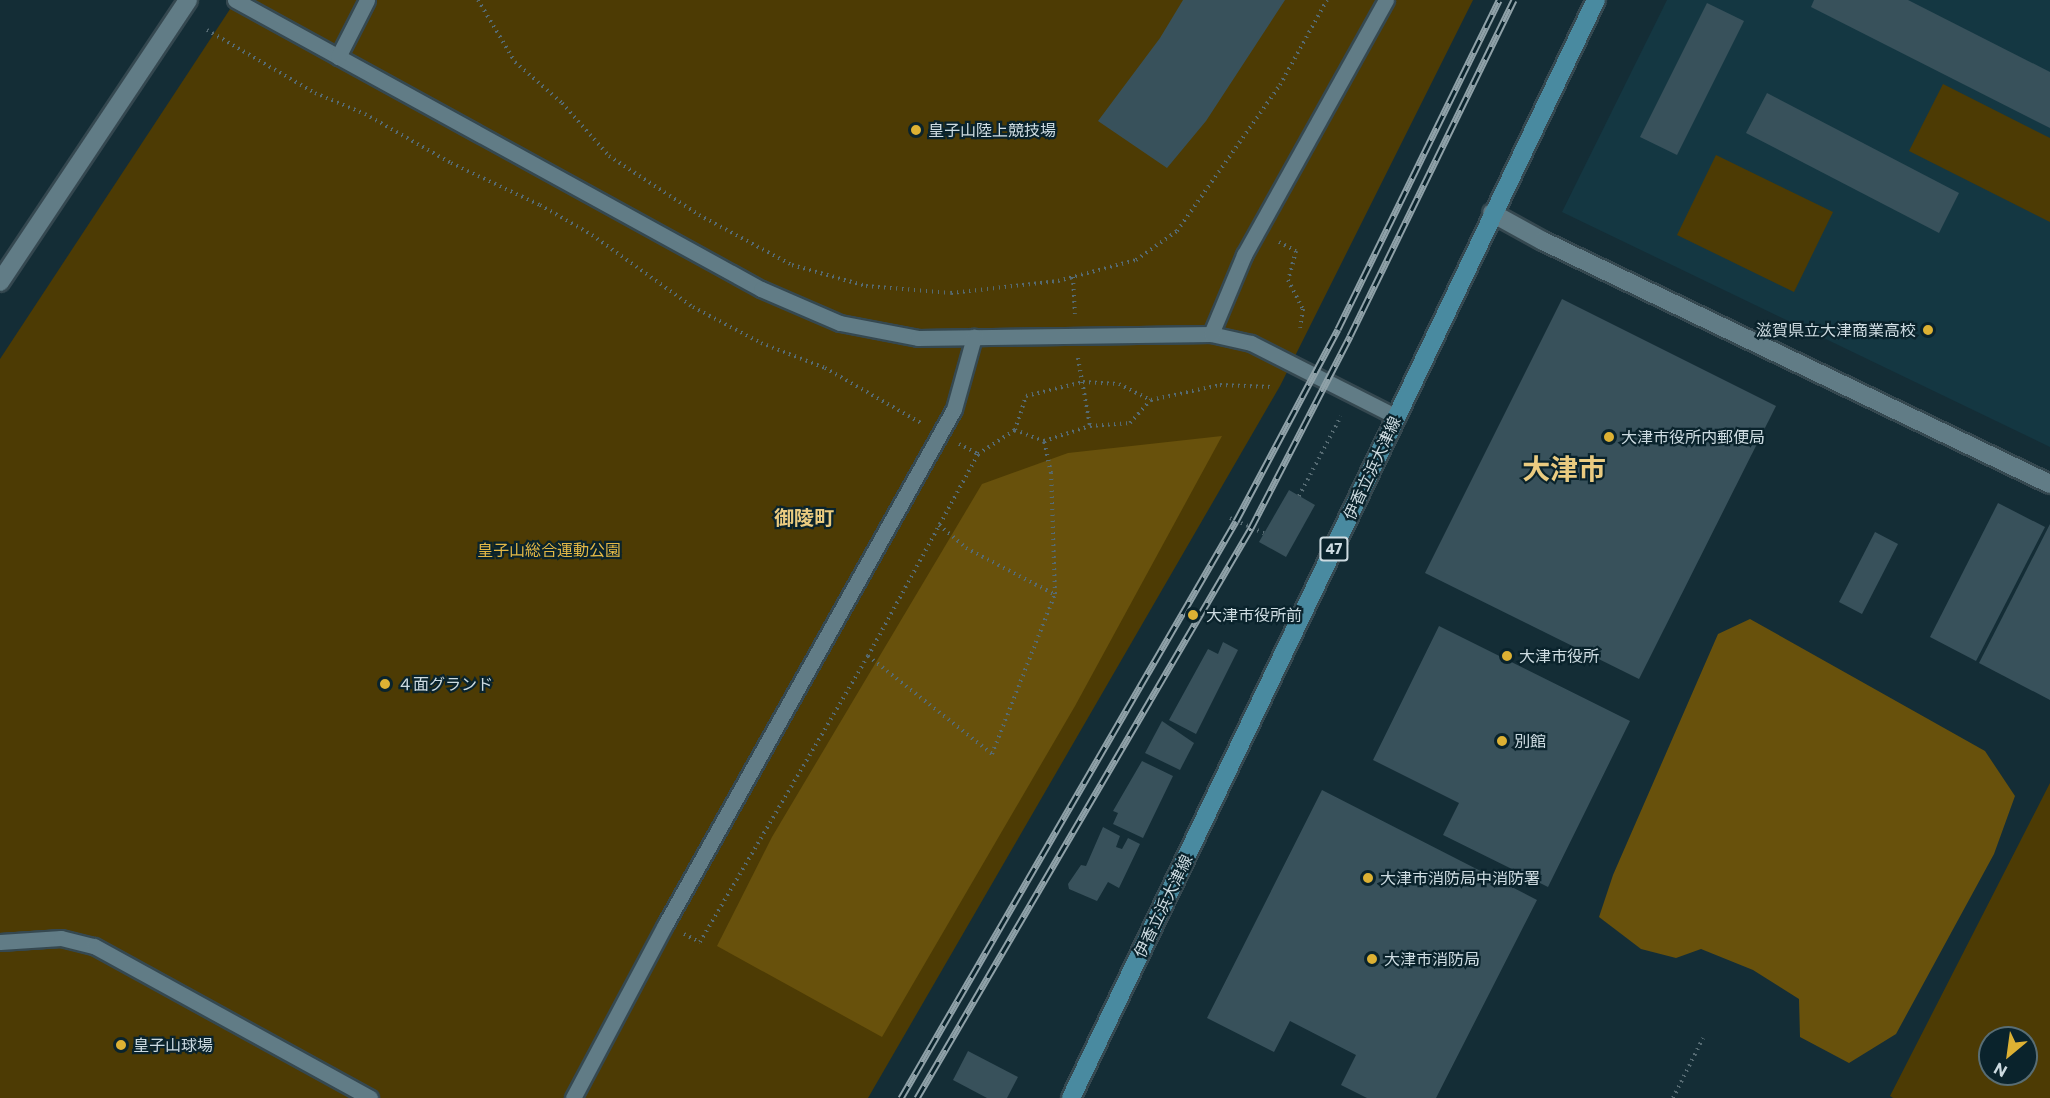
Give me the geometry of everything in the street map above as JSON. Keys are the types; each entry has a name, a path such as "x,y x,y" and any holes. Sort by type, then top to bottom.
{"main road":[{"name":"伊香立浜大津線","path":"1071,1098 1397,417 1492,213 1596,0"}],"street":[{"path":"0,282 188,0"},
{"path":"1492,213 1543,241 2050,484"}],"lane":[{"path":"235,0 806,311 879,333 918,338 1211,334 1251,343 1397,417"},
{"path":"338,57 368,0"},
{"path":"1211,334 1257,230 1386,0"},
{"path":"573,1098 665,925 954,409 974,337"},
{"path":"0,942 61,938 94,946 370,1098"}],"path":[{"path":"478,0 515,62 562,103 609,156 699,215 792,265 866,285 951,293 1073,277 1136,260 1177,231 1280,85 1327,0"},
{"path":"1257,230 1296,251 1288,280 1293,297 1302,309 1300,328"},
{"path":"1073,277 1075,318"},
{"path":"1076,351 1090,426"},
{"path":"1015,430 1026,396 1083,382 1119,384 1150,400"},
{"path":"1299,496 1341,416"},
{"path":"868,656 992,754 1055,594 1051,473 1044,441"},
{"path":"665,925 700,942 868,656 978,454"},
{"path":"1230,518 1264,533"},
{"path":"939,525 966,548 1055,594"},
{"path":"1673,1098 1703,1038"}],"shaded area":[{"name":"滋賀県立大津商業高校","path":"1667,0 2050,0 2050,447 1562,212"},
{"path":"1222,436 1075,706 882,1037 717,946 772,837 982,484 1068,453"},
{"path":"1750,619 1985,751 2015,796 1994,854 1896,1034 1849,1063 1800,1037 1799,999 1753,970 1701,949 1676,958 1641,949 1599,917 1613,875 1718,634"}],"green space":[{"name":"皇子山総合運動公園","path":"236,0 1473,0 1280,386 868,1098 0,1098 0,359"},
{"path":"1943,84 2050,138 2050,222 1909,151"},
{"path":"1716,155 1833,212 1794,292 1677,235"},
{"path":"2050,783 2050,1098 1893,1098 1890,1096"}],"building":[{"path":"1183,0 1285,0 1206,121 1167,168 1098,121 1160,38"},
{"path":"1814,0 1908,0 2050,72 2050,128 1811,7"},
{"path":"1707,3 1744,21 1677,155 1640,137"},
{"path":"1767,93 1959,193 1939,233 1746,133"},
{"path":"1562,299 1776,406 1639,679 1425,573"},
{"path":"1289,490 1315,505 1286,557 1259,542"},
{"path":"1998,503 2045,527 1976,661 1930,637"},
{"path":"2050,524 2050,700 1979,663"},
{"path":"1875,532 1898,544 1862,614 1839,602"},
{"name":"別館","path":"1439,626 1630,721 1548,887 1443,835 1459,803 1373,760"},
{"path":"1223,642 1238,650 1196,734 1169,720 1208,649 1218,654"},
{"path":"1162,721 1194,743 1180,770 1145,753"},
{"path":"1142,761 1173,776 1143,838 1113,824 1118,813 1113,811"},
{"name":"大津市消防局","path":"1322,790 1537,900 1436,1098 1367,1098 1341,1085 1356,1055 1290,1021 1274,1052 1207,1018"},
{"path":"1103,827 1120,836 1116,847 1122,849 1128,838 1140,844 1119,888 1108,882 1097,901 1069,889 1068,884 1081,865 1086,866"},
{"path":"968,1051 1018,1077 1007,1098 987,1098 953,1080"}],"railway":[{"path":"901,1098 1236,521 1338,329 1499,0"},
{"path":"917,1098 1251,528 1350,336 1514,0"}],"place":[{"name":"皇子山陸上競技場","path":"916,130"},
{"name":"滋賀県立大津商業高校","path":"1928,330"},
{"name":"大津市役所内郵便局","path":"1609,437"},
{"name":"大津市役所前","path":"1193,615"},
{"name":"大津市役所","path":"1507,656"},
{"name":"４面グランド","path":"385,684"},
{"name":"別館","path":"1502,741"},
{"name":"大津市消防局中消防署","path":"1368,878"},
{"name":"大津市消防局","path":"1372,959"},
{"name":"皇子山球場","path":"121,1045"}],"district":[{"name":"大津市","path":"1564,468"},
{"name":"御陵町","path":"804,517"}]}
